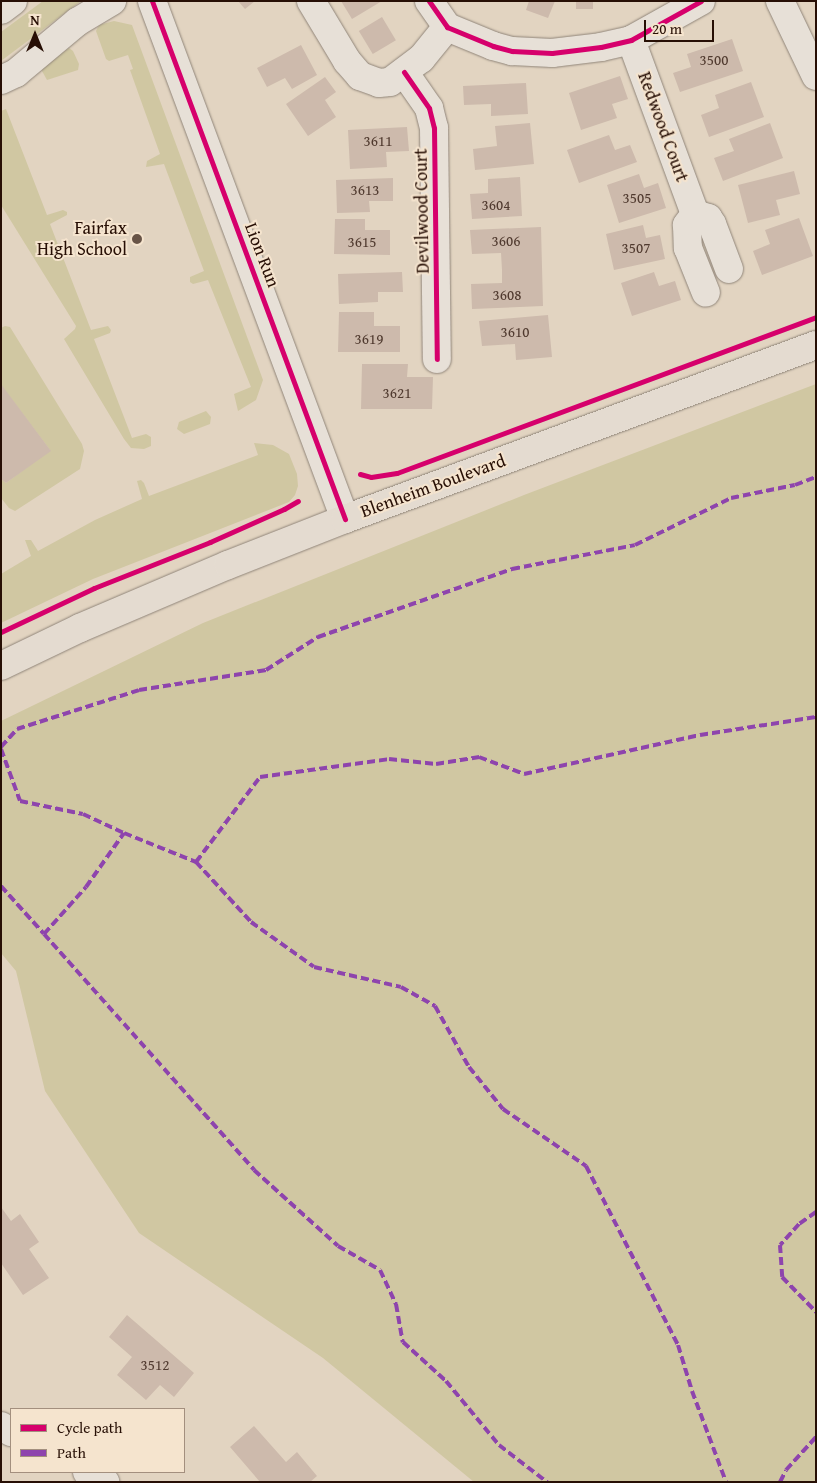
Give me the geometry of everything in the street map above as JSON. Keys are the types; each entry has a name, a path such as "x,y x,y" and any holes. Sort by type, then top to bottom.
{"main road":[{"name":"Blenheim Boulevard","path":"1,666 80,628 228,565 345,519 816,345"}],"street":[{"path":"1,10 13,1"},
{"path":"1,80 16,73 77,22 112,1"},
{"name":"Lion Run","path":"152,1 345,519"},
{"path":"311,1 335,43 360,76 379,83 390,82 421,59 448,27"},
{"path":"429,1 448,27 493,46 532,53 572,52 631,40 701,1"},
{"path":"780,1 816,76"},
{"name":"Redwood Court","path":"631,40 695,214"},
{"name":"Devilwood Court","path":"404,72 429,108 434,128 437,359"},
{"path":"706,293 688,248 687,224 695,214 708,218 712,224 729,269"},
{"path":"89,1473 104,1482"}],"shaded area":[{"path":"43,1 81,1 1,61 1,32"},
{"path":"114,21 132,25 263,380 256,400 238,411 234,394 251,387 208,280 193,284 190,282 190,277 204,271 164,164 146,167 147,161 160,154 130,70 133,69 128,55 109,61 106,59 96,31 99,25"},
{"path":"69,48 73,51 79,64 78,70 47,80 42,71 43,66"},
{"path":"6,109 47,215 63,210 67,212 67,215 50,224 91,330 108,326 111,330 110,333 94,339 132,438 146,434 151,437 151,446 144,449 131,448 124,439 64,339 76,326 1,205 1,111"},
{"path":"5,326 10,327 82,444 84,451 80,469 15,511 9,508 1,498 1,479 6,483 50,450 1,385 1,328"},
{"path":"816,384 816,1482 474,1482 323,1358 139,1233 45,1091 16,971 1,953 1,721 203,623 524,495"},
{"path":"206,411 211,417 210,424 184,434 177,429 179,422"},
{"path":"254,443 273,445 289,454 297,474 298,486 295,495 289,502 93,579 1,623 1,574 31,556 25,540 31,540 38,551 95,520 142,499 137,481 141,480 144,483 149,496 258,455"}],"building":[{"path":"238,1 255,1 245,9"},
{"path":"341,1 382,1 352,19"},
{"path":"529,1 555,1 548,18 526,10"},
{"path":"576,1 593,1 593,9 576,9"},
{"path":"382,17 396,40 373,54 359,31"},
{"path":"732,39 743,71 680,92 673,73 691,67 687,54"},
{"path":"301,45 317,75 292,89 285,78 267,87 257,68"},
{"path":"620,76 628,99 612,104 617,118 581,130 569,93"},
{"path":"325,77 336,92 325,100 336,117 308,136 286,104"},
{"path":"751,82 764,117 709,137 701,115 719,108 715,95"},
{"path":"526,83 528,114 491,116 491,104 464,105 463,86"},
{"path":"530,123 534,164 475,170 473,149 497,146 495,126"},
{"path":"770,123 783,158 723,181 714,158 734,151 729,139"},
{"path":"407,127 409,151 386,152 387,167 350,169 348,130"},
{"path":"609,135 615,150 630,145 637,162 579,183 567,150"},
{"path":"794,171 800,194 776,200 780,215 748,223 738,185"},
{"path":"639,174 644,188 658,183 666,208 619,223 607,185"},
{"path":"520,177 522,216 472,219 470,194 488,193 488,179"},
{"path":"393,178 393,201 369,201 370,212 337,213 336,180"},
{"path":"799,218 813,256 762,275 753,251 770,244 765,230"},
{"path":"335,219 365,219 365,230 390,230 390,255 334,254"},
{"path":"643,225 646,238 660,235 665,259 614,270 606,234"},
{"path":"541,227 543,306 472,309 471,284 502,283 502,270 501,253 472,254 470,230"},
{"path":"402,272 403,292 378,292 378,302 339,304 338,274"},
{"path":"654,272 659,286 675,281 681,300 632,316 621,283"},
{"path":"339,312 374,312 374,326 400,326 400,352 338,352"},
{"path":"548,315 552,357 516,360 515,344 482,346 479,321"},
{"path":"362,364 408,364 407,377 433,377 432,409 361,409"},
{"path":"1,384 51,451 6,483 1,479"},
{"path":"1,1207 11,1221 20,1214 39,1242 29,1249 49,1278 23,1295 1,1263"},
{"path":"127,1315 194,1373 174,1397 160,1385 146,1400 117,1375 132,1357 109,1337"},
{"path":"254,1426 286,1462 297,1452 317,1476 310,1482 260,1482 230,1447"}],"marked path":[{"path":"1,747 17,729 139,690 266,670 318,637 512,569 635,545 731,498 795,485 816,477"},
{"path":"1,749 20,801 83,814 196,862 260,777 389,759 436,764 479,757 524,774 700,735 816,717"},
{"path":"1,886 44,934 86,887 124,833"},
{"path":"196,862 251,922 314,967 401,987 435,1006 469,1067 503,1109 586,1166 678,1345 692,1391 726,1482"},
{"path":"44,934 254,1170 338,1246 380,1270 396,1304 403,1342 446,1381 499,1445 547,1482"},
{"path":"816,1212 799,1224 780,1245 782,1277 816,1312"},
{"path":"780,1482 786,1470 816,1437"}],"cycle path":[{"path":"152,1 345,519"},
{"path":"429,1 447,27 493,46 512,51 552,53 601,47 631,40 701,1"},
{"path":"404,72 429,108 434,128 437,359"},
{"path":"360,474 371,477 397,473 816,317"},
{"path":"1,632 94,588 210,542 298,501"}],"place":[{"name":"Fairfax High School","path":"137,239"}]}
